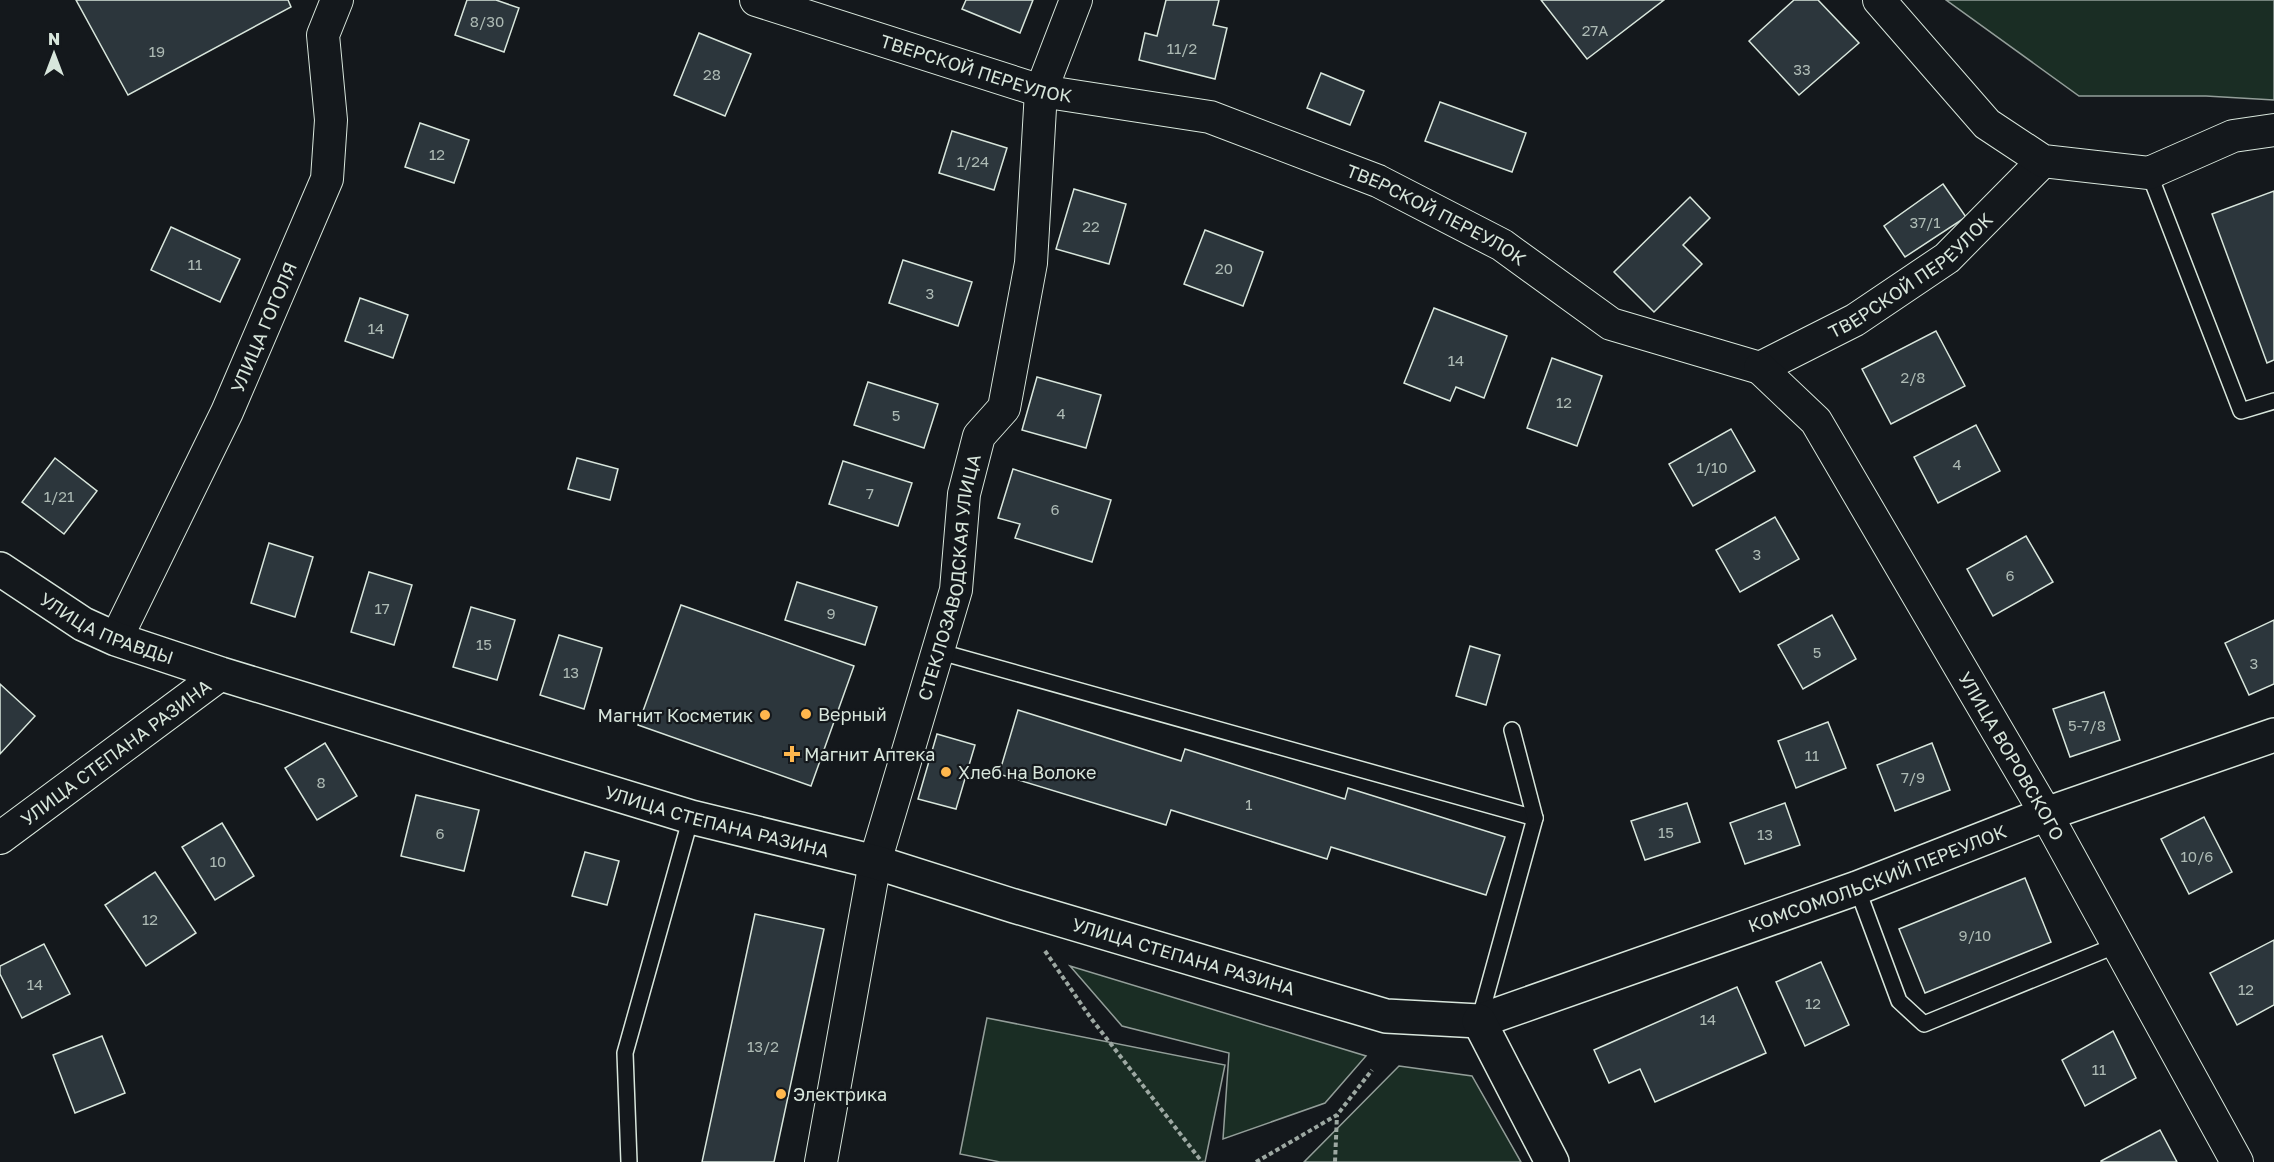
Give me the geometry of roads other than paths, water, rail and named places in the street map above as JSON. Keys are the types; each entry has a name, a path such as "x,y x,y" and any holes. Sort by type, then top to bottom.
{"street":[{"name":"УЛИЦА ГОГОЛЯ","path":"116,639 227,412 327,179 331,120 323,35 338,0"},
{"name":"ТВЕРСКОЙ ПЕРЕУЛОК","path":"756,0 1041,91 1210,117 1378,180 1502,245 1611,324 1760,368 1855,320 1947,258 2043,161"},
{"name":"СТЕКЛОЗАВОДСКАЯ УЛИЦА","path":"821,1162 875,861 956,590 964,494 979,436 1004,408 1031,263 1041,91 1076,0"},
{"path":"1879,0 1987,124 2043,161 2149,173 2233,136 2274,130"},
{"name":"УЛИЦА ВОРОВСКОГО","path":"1760,368 1816,421 2046,814 2237,1162"},
{"name":"УЛИЦА ПРАВДЫ","path":"0,569 83,624 116,639 221,674"},
{"name":"УЛИЦА СТЕПАНА РАЗИНА","path":"0,838 221,674 691,817 875,861 1014,906 1386,1017 1479,1021"},
{"name":"КОМСОМОЛЬСКИЙ ПЕРЕУЛОК","path":"1479,1021 1857,888 2046,814 2274,735"},
{"path":"1479,1021 1552,1162"}],"lane":[{"path":"2149,173 2241,411 2274,401"},
{"path":"937,651 1535,818"},
{"path":"1479,1021 1535,818 1512,730"},
{"path":"629,1162 625,1053 691,817"},
{"path":"1857,888 1899,1001 1924,1024 2117,945"}],"place":[{"name":"Верный","path":"806,714"},
{"name":"Магнит Косметик","path":"765,715"},
{"name":"Магнит Аптека","path":"792,754"},
{"name":"Хлеб на Волоке","path":"946,772"},
{"name":"Электрика","path":"781,1094"}]}
